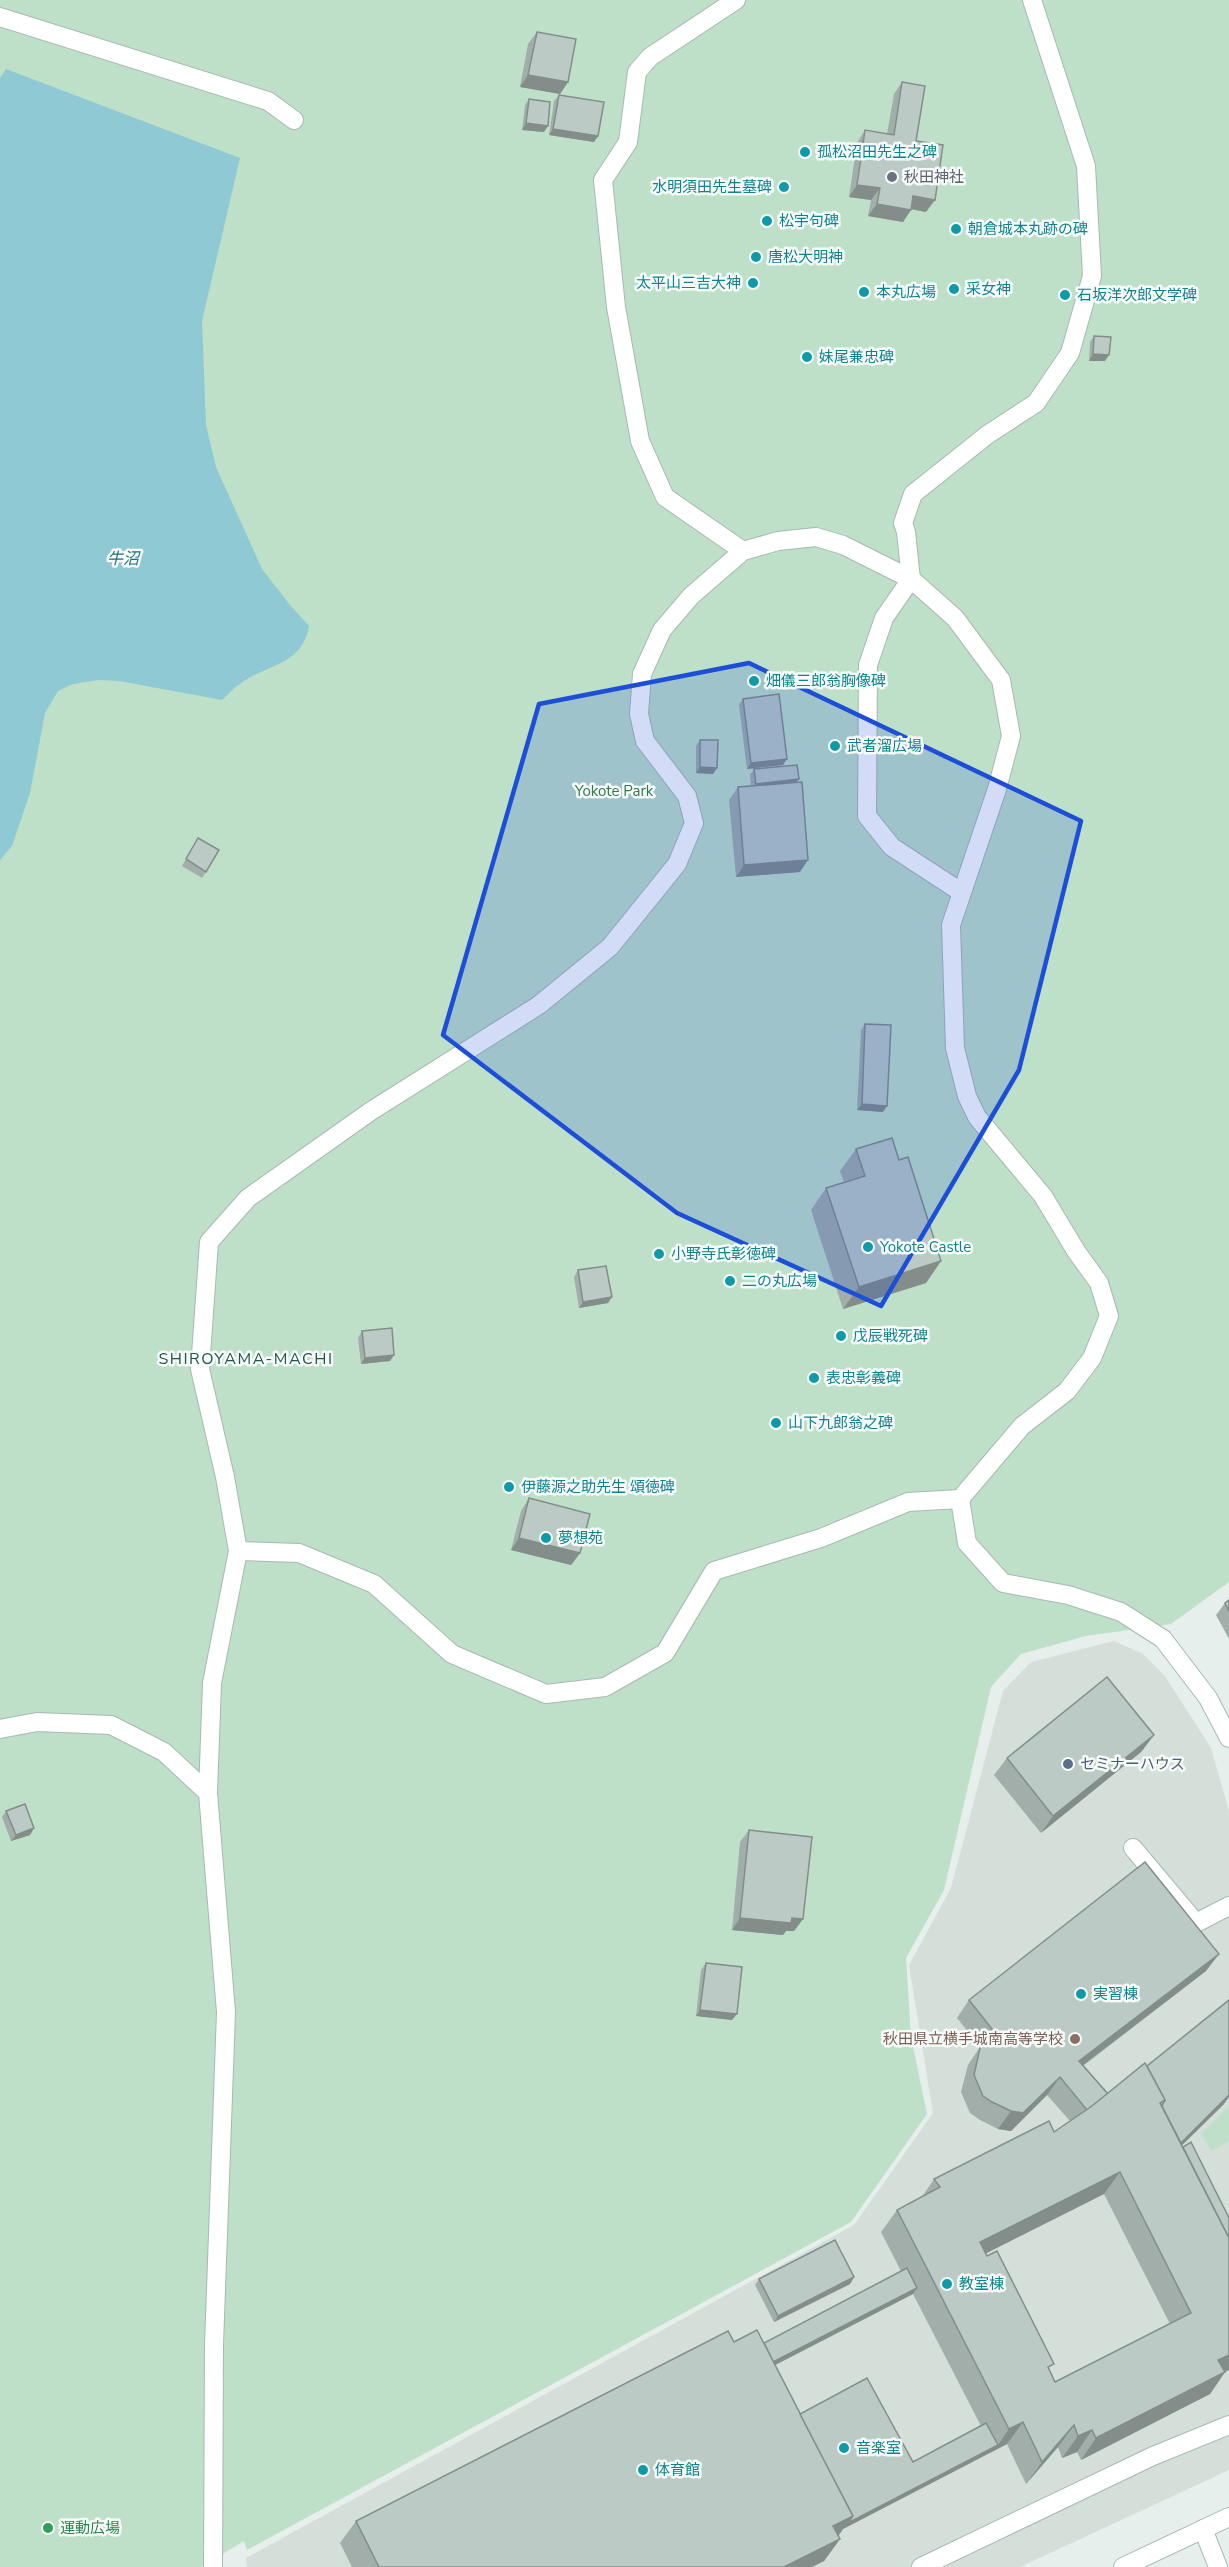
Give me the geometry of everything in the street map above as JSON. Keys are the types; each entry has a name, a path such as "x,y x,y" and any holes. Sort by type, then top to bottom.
{"street":[{"path":"736,0 650,57 637,72 628,142 603,180 616,307 640,441 665,497 743,551"},
{"path":"961,891 892,847 867,816 868,665 884,618 910,579 906,532 903,523 913,494 987,435 1036,403 1070,353 1092,276 1086,166 1032,0"},
{"path":"0,16 268,101 294,120"},
{"path":"213,2567 214,2345 226,2012 208,1793 212,1683 238,1551 225,1477 200,1369 209,1242 248,1198 371,1112 539,1005 610,947 677,864 694,823 687,796 645,741 639,714 642,674 662,630 691,596 743,551 778,541 816,537 843,545 910,579 955,618 1001,680 1011,736 997,789 951,925 955,1048 967,1096 977,1117 1043,1196 1076,1251 1099,1283 1109,1316 1092,1358 1067,1391 1022,1426 960,1499 908,1502 821,1538 714,1571 665,1653 605,1687 546,1694 452,1654 374,1584 299,1553 238,1551"},
{"path":"960,1499 967,1543 1003,1583 1068,1595 1121,1612 1163,1639 1208,1698 1229,1738"},
{"path":"0,1729 37,1722 111,1725 164,1752 208,1793"},
{"path":"1133,1848 1196,1923 1229,1906"},
{"path":"921,2567 1153,2456 1229,2425"},
{"path":"1123,2567 1229,2517"},
{"path":"1203,2529 1218,2567"}],"highlighted area":[{"path":"749,663 1081,821 1019,1070 881,1306 677,1213 443,1035 539,704"}],"shaded area":[{"name":"秋田県立横手城南高等学校","path":"1114,1641 1143,1654 1165,1676 1211,1748 1229,1811 1229,2470 1020,2567 247,2567 246,2558 854,2225 933,2113 909,1965 951,1888 1003,1691 1031,1662"}],"green space":[{"name":"Yokote Park","path":"0,0 1229,0 1229,1582 1171,1624 1086,1636 1021,1654 991,1687 944,1890 906,1958 911,2037 927,2114 851,2222 247,2550 244,2541 201,2567 0,2567"},
{"path":"1229,2106 1229,2141 1212,2151 1201,2134"}],"water":[{"name":"牛沼","path":"6,69 240,158 202,321 206,425 216,467 262,569 309,626 299,649 291,656 235,687 222,700 119,681 98,680 73,684 58,691 45,713 30,793 12,846 0,860 0,78"}],"building":[{"path":"537,32 576,39 568,82 528,75"},
{"name":"秋田神社","path":"902,82 925,86 916,141 943,145 935,200 913,196 911,210 877,204 880,188 857,185 865,130 894,135"},
{"path":"559,95 604,102 598,136 553,129"},
{"path":"529,99 550,102 548,126 526,123"},
{"path":"1094,336 1111,337 1109,355 1093,354"},
{"path":"779,694 787,759 751,763 743,699"},
{"path":"700,740 718,740 717,768 700,767"},
{"path":"797,765 799,779 756,784 754,769"},
{"path":"802,782 808,860 744,865 738,787"},
{"path":"198,838 219,850 206,872 186,859"},
{"path":"865,1024 891,1025 887,1106 862,1104"},
{"name":"Yokote Castle","path":"892,1138 899,1160 908,1157 941,1261 859,1287 826,1188 865,1176 856,1149"},
{"path":"606,1266 612,1297 583,1302 578,1270"},
{"path":"392,1328 394,1355 365,1358 362,1331"},
{"path":"529,1498 590,1514 580,1553 519,1538"},
{"name":"セミナーハウス","path":"1107,1677 1154,1735 1053,1816 1007,1758"},
{"path":"25,1804 34,1828 16,1835 6,1811"},
{"path":"749,1830 812,1837 803,1919 792,1918 791,1923 740,1918"},
{"name":"実習棟","path":"1145,1862 1219,1954 1079,2061 1108,2094 1087,2110 1060,2077 1023,2113 1011,2111 992,2102 983,2096 974,2075 980,2048 992,2029 969,2000"},
{"path":"706,1963 742,1967 737,2014 700,2010"},
{"path":"1229,2000 1229,2095 1181,2143 1162,2106 1165,2100 1147,2066"},
{"name":"教室棟","path":"1145,2063 1165,2100 1160,2103 1229,2238 1229,2355 1218,2360 1225,2372 1096,2438 1092,2430 1078,2436 1074,2425 1042,2462 1023,2422 1009,2429 897,2210 940,2187 934,2179 1049,2121 1054,2132 1092,2106","holes":["1120,2172 1191,2313 1055,2382 1048,2367 1054,2364 997,2251 987,2256 980,2242"]},
{"path":"1191,2142 1229,2218 1229,2238 1183,2147"},
{"path":"835,2240 854,2277 778,2316 759,2279"},
{"path":"907,2268 917,2288 773,2362 764,2343"},
{"name":"体育館","path":"757,2330 853,2516 833,2526 840,2539 784,2567 379,2567 356,2521 728,2331 734,2342"},
{"path":"867,2378 913,2462 986,2423 998,2445 848,2523 853,2516 800,2414"}],"place":[{"name":"孤松沼田先生之碑","path":"805,152"},
{"name":"秋田神社","path":"892,177"},
{"name":"水明須田先生墓碑","path":"784,187"},
{"name":"松宇句碑","path":"767,221"},
{"name":"朝倉城本丸跡の碑","path":"956,229"},
{"name":"唐松大明神","path":"756,257"},
{"name":"太平山三吉大神","path":"753,283"},
{"name":"采女神","path":"954,289"},
{"name":"本丸広場","path":"864,292"},
{"name":"石坂洋次郎文学碑","path":"1065,295"},
{"name":"妹尾兼忠碑","path":"807,357"},
{"name":"畑儀三郎翁胸像碑","path":"754,681"},
{"name":"武者溜広場","path":"835,746"},
{"name":"Yokote Castle","path":"868,1247"},
{"name":"小野寺氏彰徳碑","path":"659,1254"},
{"name":"二の丸広場","path":"730,1281"},
{"name":"戊辰戦死碑","path":"841,1336"},
{"name":"表忠彰義碑","path":"814,1378"},
{"name":"山下九郎翁之碑","path":"776,1423"},
{"name":"伊藤源之助先生 頌徳碑","path":"509,1487"},
{"name":"夢想苑","path":"546,1538"},
{"name":"セミナーハウス","path":"1068,1764"},
{"name":"実習棟","path":"1081,1994"},
{"name":"秋田県立横手城南高等学校","path":"1075,2039"},
{"name":"教室棟","path":"947,2284"},
{"name":"音楽室","path":"844,2448"},
{"name":"体育館","path":"643,2470"},
{"name":"運動広場","path":"48,2528"}],"district":[{"name":"SHIROYAMA-MACHI","path":"246,1358"}]}
